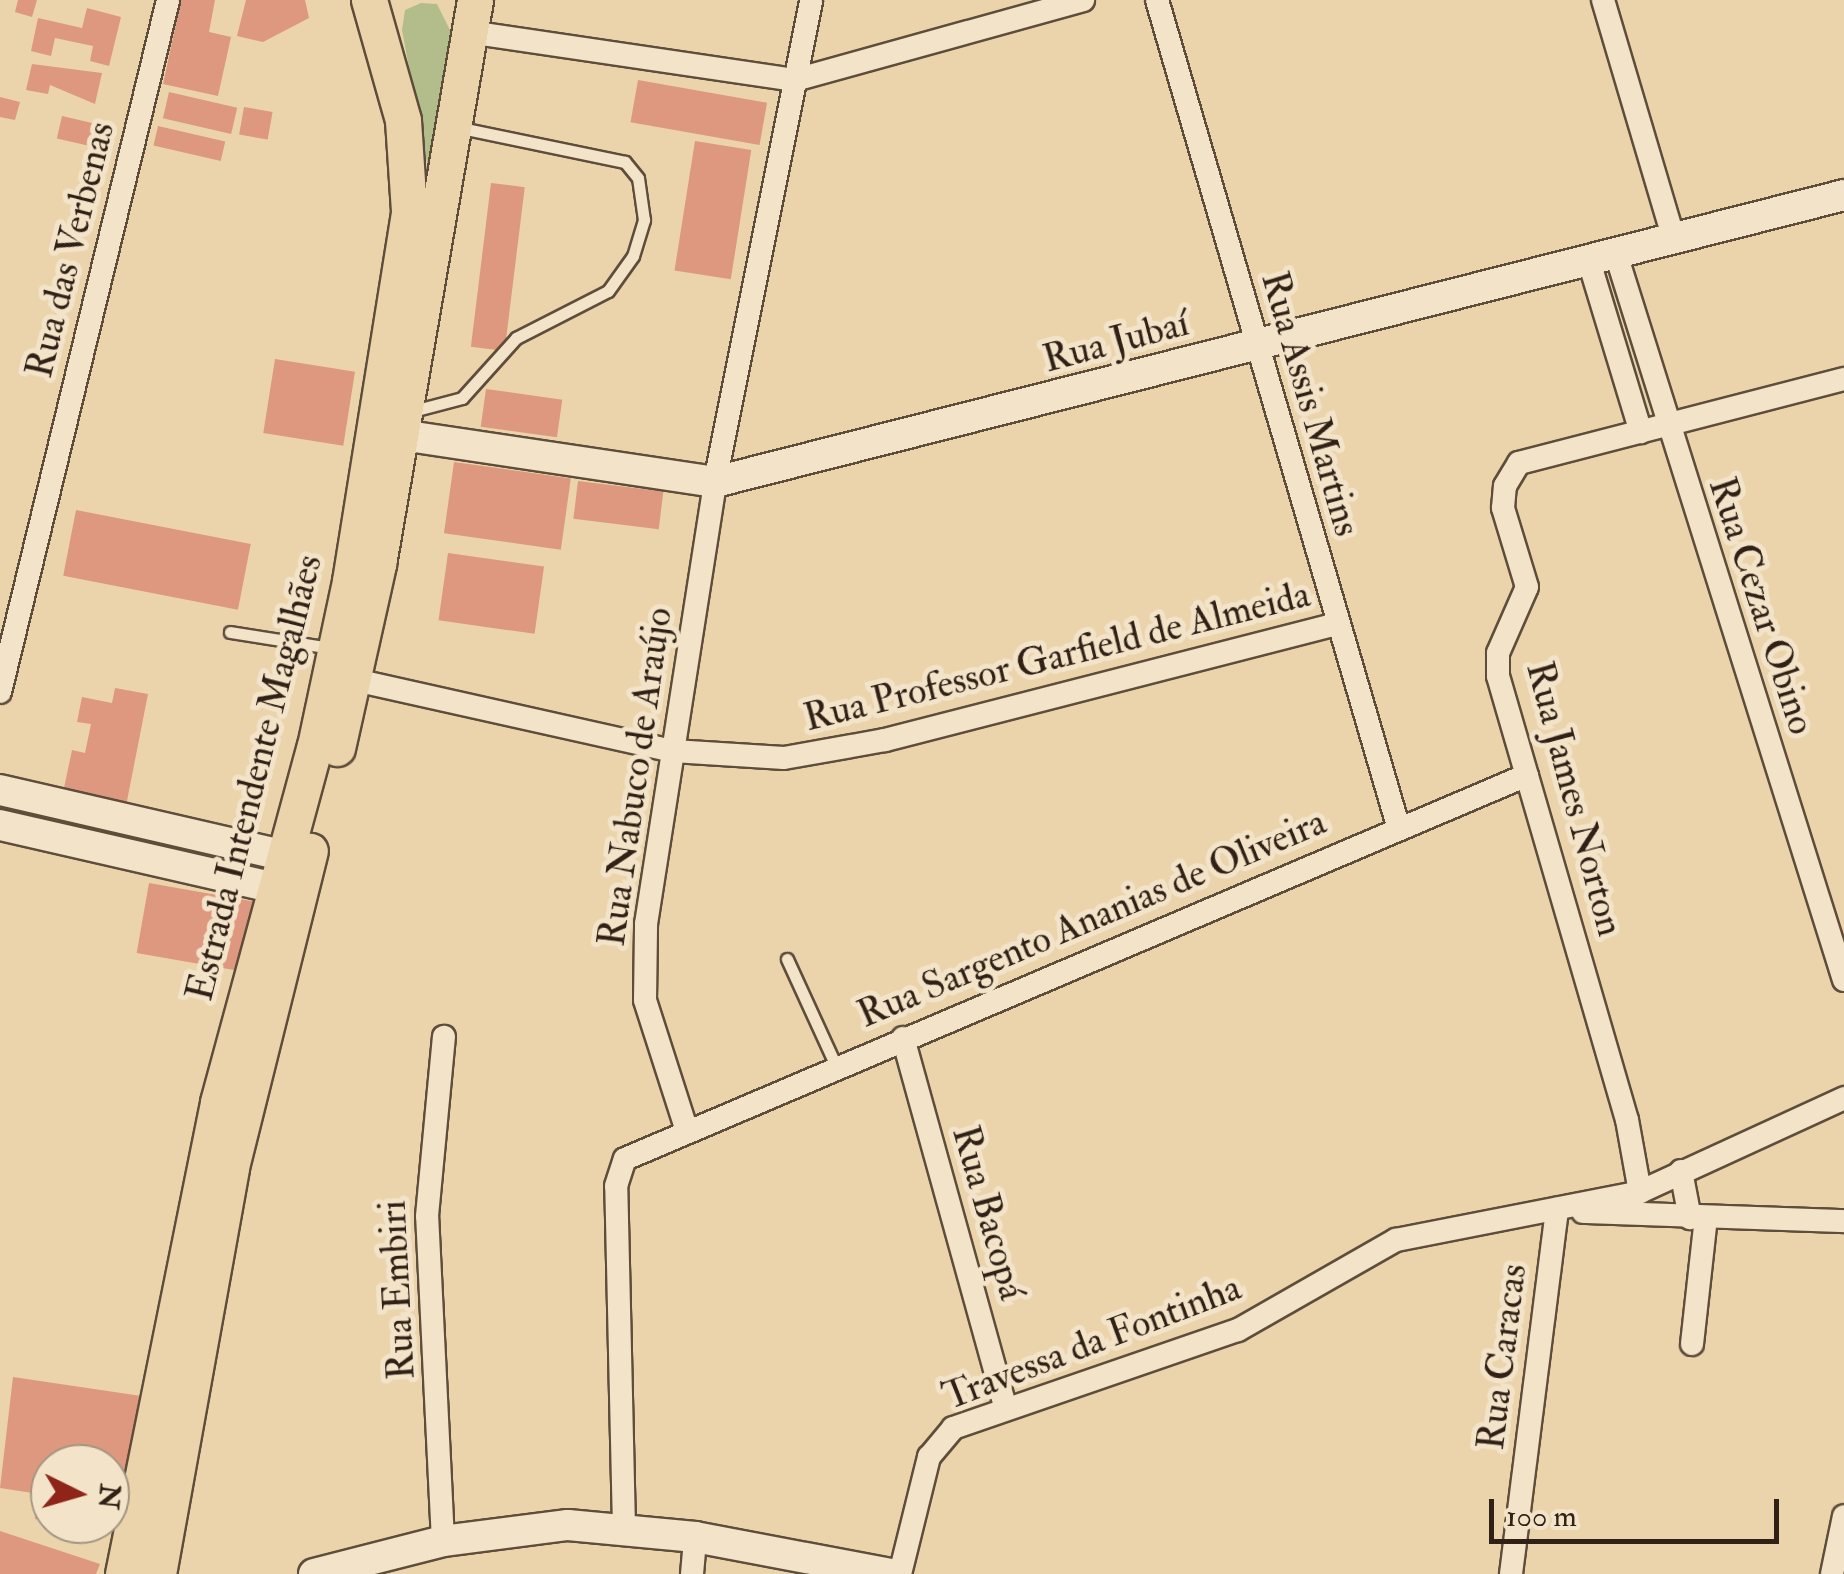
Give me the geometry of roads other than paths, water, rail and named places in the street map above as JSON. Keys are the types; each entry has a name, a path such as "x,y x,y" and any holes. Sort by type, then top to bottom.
{"main road":[{"path":"348,0 385,69"},
{"name":"Estrada Intendente Magalhães","path":"124,1574 218,1102 336,649 409,211 403,120 385,69 369,0"},
{"path":"385,69 394,0"},
{"path":"452,0 472,16"},
{"name":"Estrada Intendente Magalhães","path":"158,1574 231,1167 355,680 472,16"}],"street":[{"name":"Rua das Verbenas","path":"0,692 168,0"},
{"name":"Rua Nabuco de Araújo","path":"686,1128 642,972 715,482 811,0"},
{"path":"472,16 794,80 1083,0"},
{"name":"Rua Assis Martins","path":"1157,0 1398,826"},
{"path":"1603,0 1673,236"},
{"name":"Rua Jubaí","path":"403,424 715,482 1844,195"},
{"path":"1602,255 1641,432"},
{"name":"Rua Cezar Obino","path":"1602,255 1666,425 1844,980"},
{"name":"Rua James Norton","path":"1640,1192 1627,1120 1496,665 1526,587 1503,508 1505,486 1519,463 1844,379"},
{"name":"Rua Professor Garfield de Almeida","path":"355,680 674,751 746,760 827,752 1338,624"},
{"name":"Rua Sargento Ananias de Oliveira","path":"686,1128 1526,774"},
{"path":"0,790 280,872"},
{"path":"0,825 280,872"},
{"name":"Rua Embiri","path":"443,1541 428,1200 444,1037"},
{"name":"Rua Bacopá","path":"903,1038 1005,1406"},
{"name":"Travessa da Fontinha","path":"900,1574 938,1440 1005,1406 1238,1330 1396,1240 1640,1192 1844,1098"},
{"path":"624,1528 616,1178 632,1154 686,1128"},
{"path":"1681,1171 1698,1218 1692,1344"},
{"name":"Travessa da Fontinha","path":"1563,1207 1698,1218 1844,1221"},
{"name":"Rua Caracas","path":"1512,1574 1563,1207"},
{"path":"1832,1574 1844,1516"},
{"path":"314,1574 443,1541 520,1528 624,1528 695,1537 890,1574"},
{"path":"692,1574 695,1537"}],"lane":[{"path":"403,424 462,398 516,338 608,291 644,220 638,178 625,162 453,126"},
{"path":"230,632 336,649"},
{"path":"788,959 836,1066"}]}
